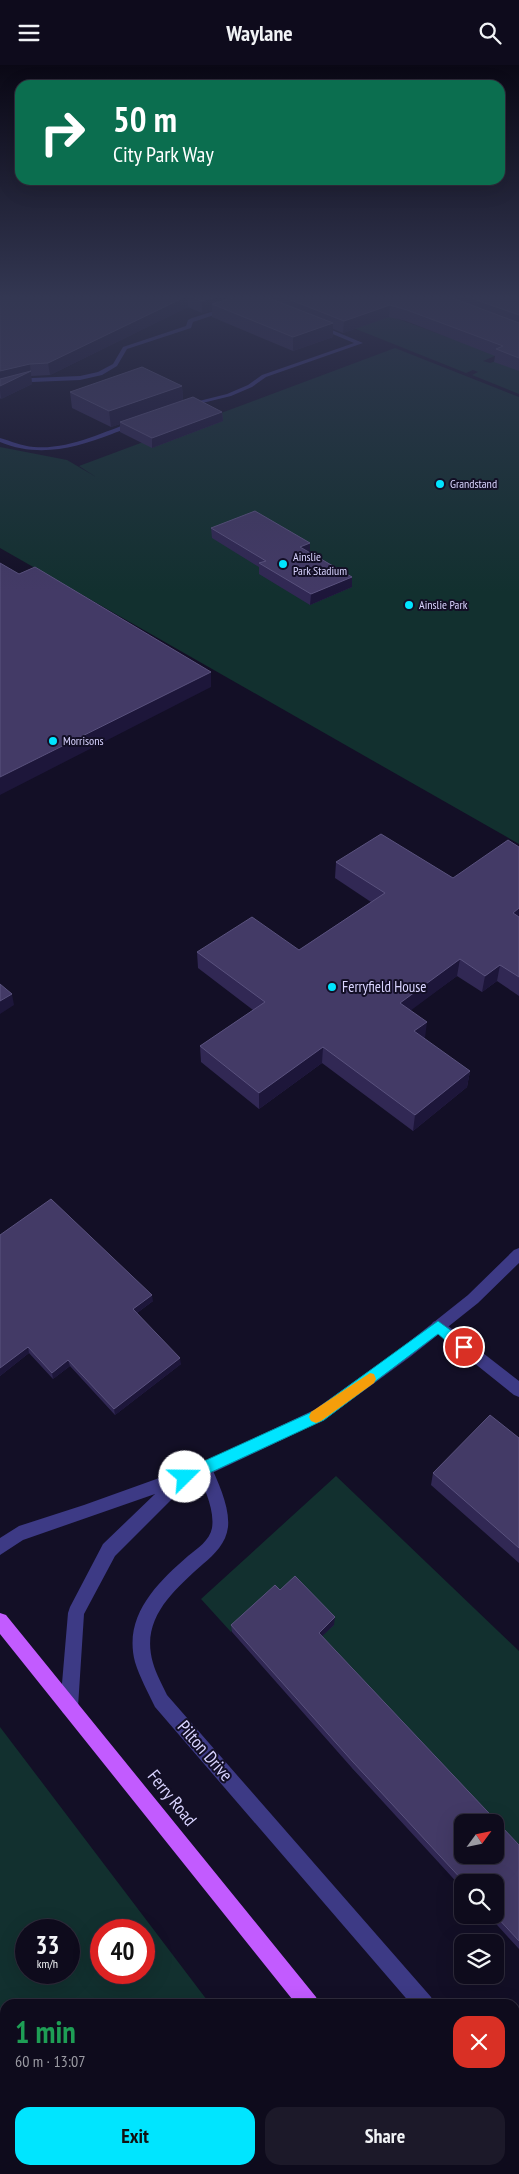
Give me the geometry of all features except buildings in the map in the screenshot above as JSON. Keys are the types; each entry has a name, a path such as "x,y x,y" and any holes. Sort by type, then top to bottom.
{"main road":[{"name":"Ferry Road","path":"0,1621 305,1999"}],"street":[{"path":"179,407 227,395"},
{"path":"0,440 8,444 49,450 68,446 142,420"},
{"path":"0,1547 20,1535 205,1469 319,1415 405,1353 473,1299 519,1254"},
{"path":"438,1326 519,1389"},
{"name":"Pilton Drive","path":"205,1469 220,1517 221,1527 211,1547 162,1589 150,1607 142,1624 141,1643 146,1666 161,1701 420,1999"},
{"path":"69,1707 76,1613 109,1550 185,1477"}],"green space":[{"path":"268,395 515,395 519,397 519,844 0,548 0,447 67,460 96,477 79,466"},
{"path":"336,1476 519,1651 519,1854 504,1835 504,1814 467,1814 366,1782 352,1768 381,1738 274,1592 231,1632 201,1599"},
{"path":"0,1727 146,1919 90,1919 90,1984 155,1984 155,1931 206,1999 0,1999"}],"slow traffic":[{"path":"316,1417 370,1379"}],"place":[{"name":"Grandstand","path":"440,484"},
{"name":"Ainslie Park Stadium","path":"283,564"},
{"name":"Ainslie Park","path":"409,605"},
{"name":"Morrisons","path":"53,741"},
{"name":"Ferryfield House","path":"332,987"}],"route":[{"path":"185,1477 319,1415 405,1353 438,1326 464,1347"}]}
